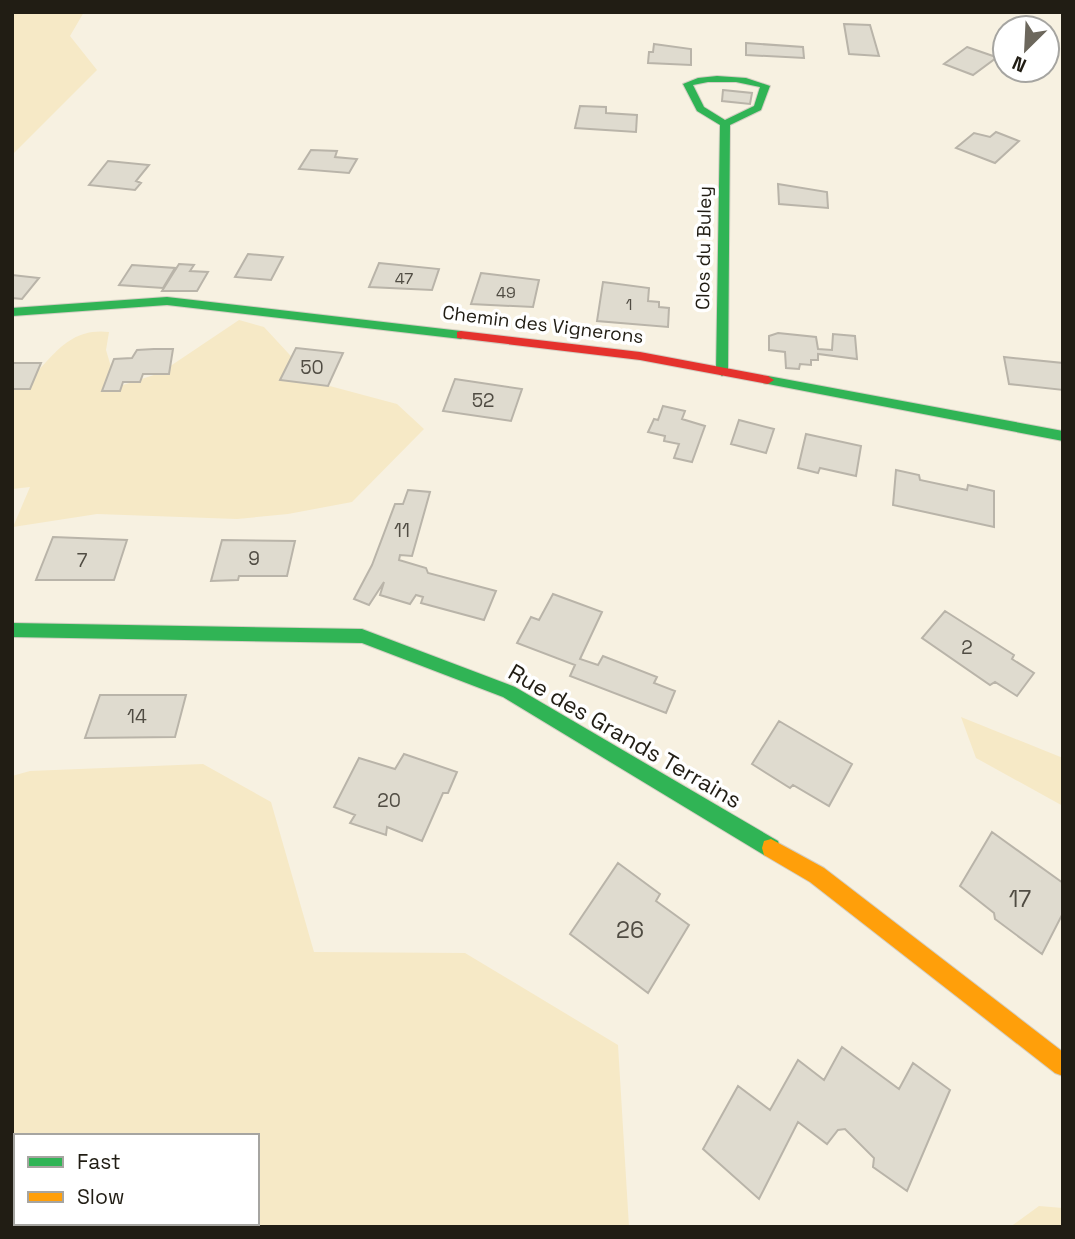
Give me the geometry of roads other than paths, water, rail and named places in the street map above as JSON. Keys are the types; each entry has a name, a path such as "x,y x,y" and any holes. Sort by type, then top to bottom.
{"street":[{"name":"Clos du Buley","path":"722,372 725,124"},
{"name":"Chemin des Vignerons","path":"12,312 167,301 640,356 1063,436"},
{"name":"Rue des Grands Terrains","path":"12,630 362,636 509,692 817,875 1063,1065"}]}
